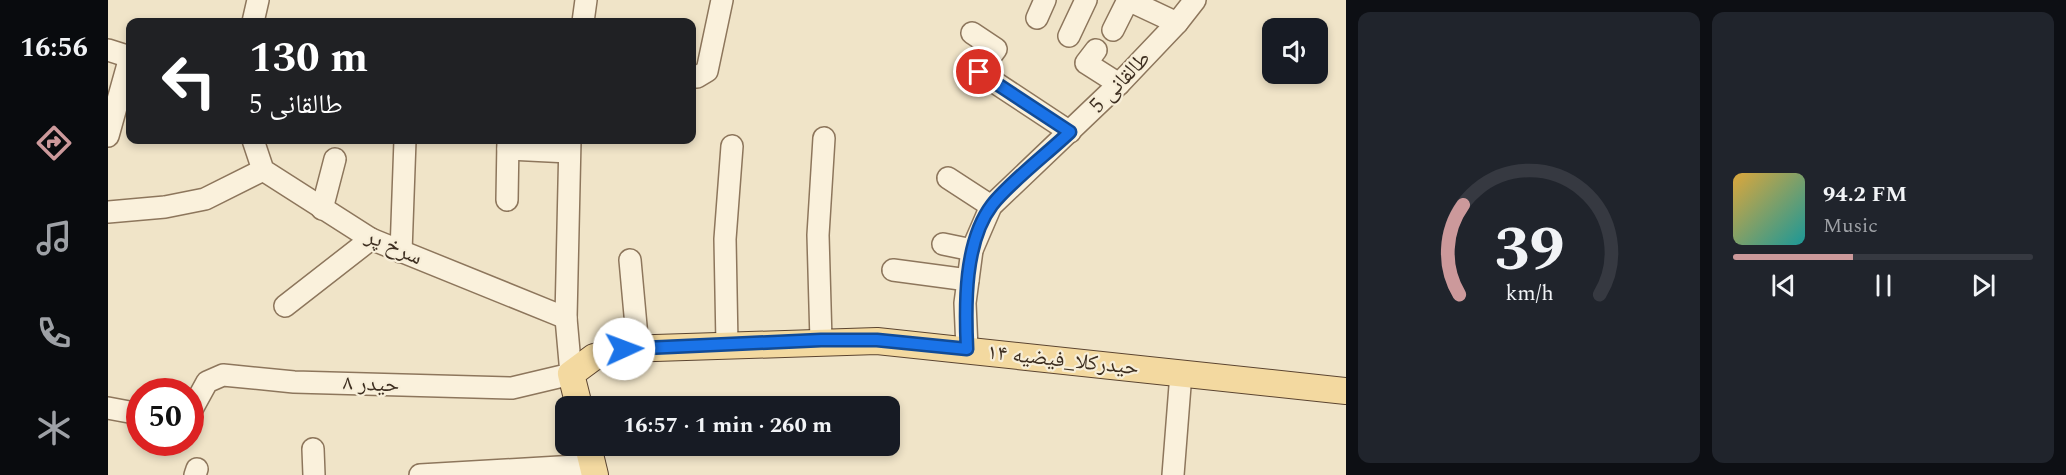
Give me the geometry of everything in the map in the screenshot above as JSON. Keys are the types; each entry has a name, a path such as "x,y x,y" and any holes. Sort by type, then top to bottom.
{"main road":[{"name":"حیدرکلا_فیضیه ۱۴","path":"571,374 594,357 624,349 821,340 877,340 1346,391"},
{"path":"571,374 576,396"}],"street":[{"path":"254,18 258,0"},
{"path":"584,18 586,0"},
{"path":"696,77 707,71 722,0"},
{"path":"1069,36 1086,0"},
{"name":"طالقانی 5","path":"967,349 965,303 972,250 991,206 1119,84 1177,23 1195,0"},
{"path":"1113,30 1131,1 1177,23"},
{"path":"972,33 996,49 979,72 1070,132"},
{"path":"108,50 126,56"},
{"path":"1096,50 1086,63 1119,84"},
{"path":"108,136 126,71"},
{"path":"821,340 818,235 824,138"},
{"path":"108,212 165,207 205,199 263,170 254,144"},
{"path":"402,252 405,144"},
{"path":"507,200 508,144 570,146 566,318 571,374"},
{"path":"727,344 725,239 732,146"},
{"path":"322,209 335,159"},
{"name":"سرخ پر","path":"263,170 371,239 566,318"},
{"path":"948,178 991,206"},
{"path":"285,306 371,239"},
{"path":"943,244 972,250"},
{"path":"630,260 638,348"},
{"path":"893,270 968,280"},
{"path":"1173,475 1181,373"},
{"name":"حیدر ۸","path":"204,387 207,382 223,375 294,381 512,388 571,374"},
{"path":"108,408 126,411"},
{"path":"314,449 314,475"},
{"path":"423,475 528,472 592,462"}],"route":[{"path":"624,349 821,340 877,340 967,349 965,303 972,250 991,206 1070,132 979,72"}]}
